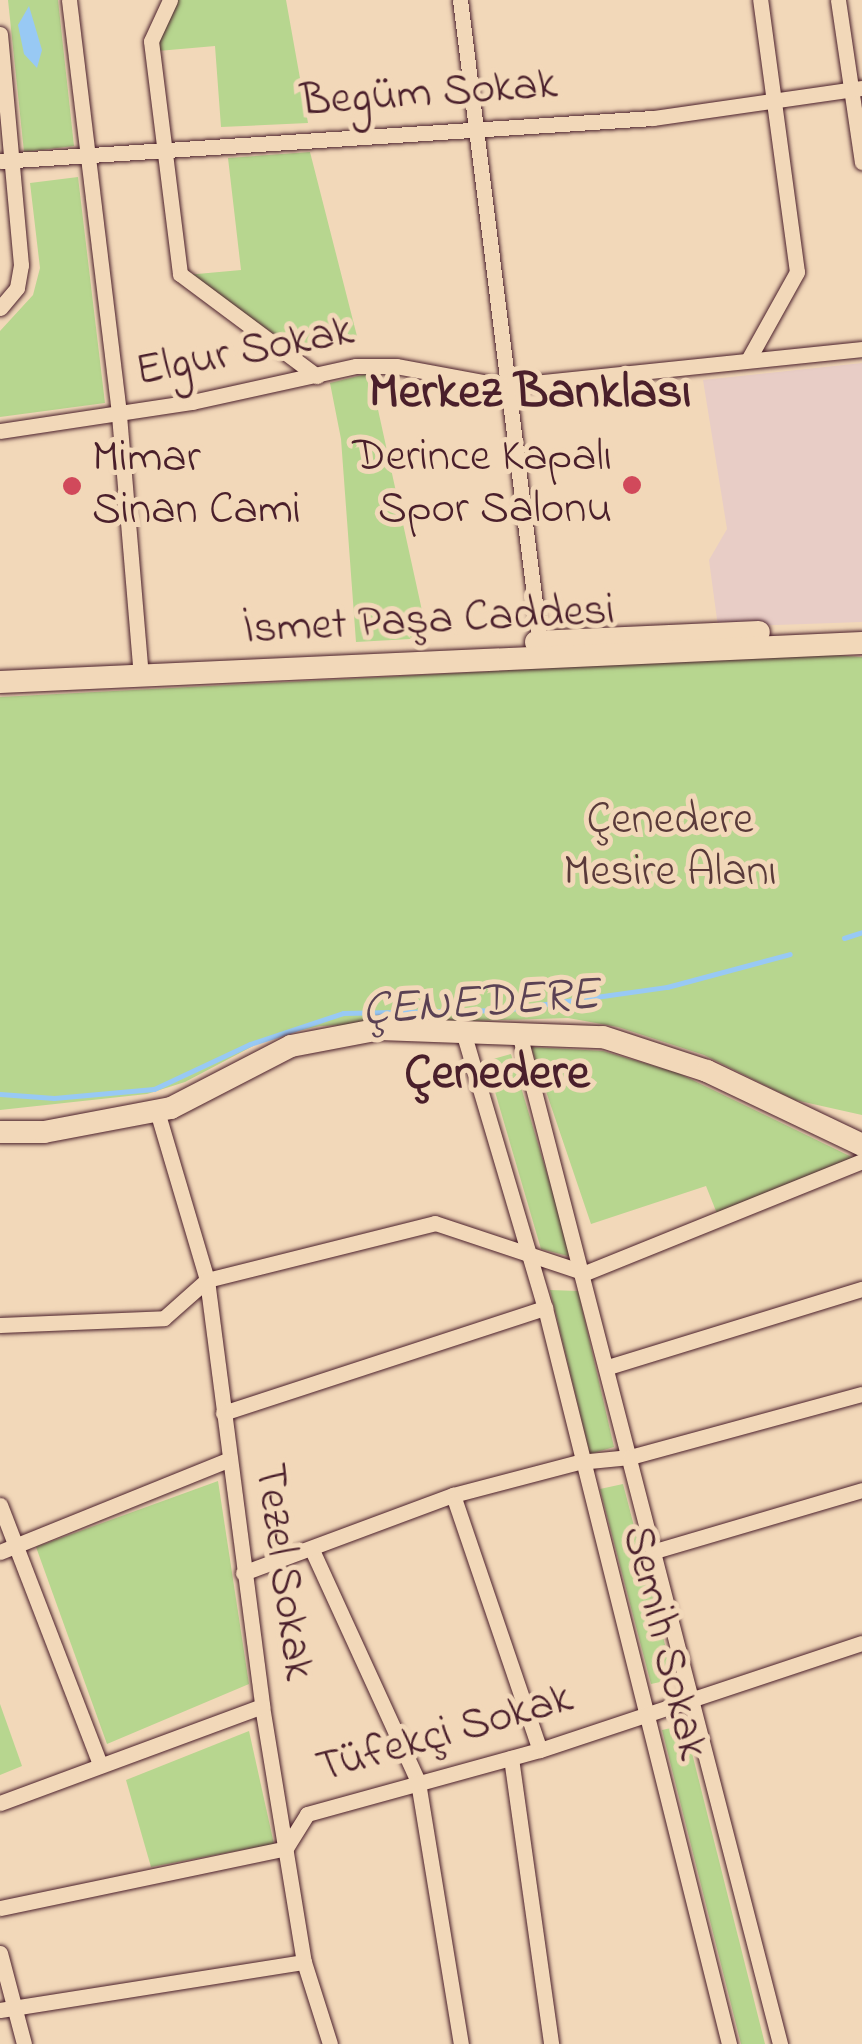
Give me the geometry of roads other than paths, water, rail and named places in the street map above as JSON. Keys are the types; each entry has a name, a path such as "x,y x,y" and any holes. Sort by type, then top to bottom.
{"main road":[{"name":"İsmet Paşa Caddesi","path":"0,668 141,668 862,629"},
{"name":"İsmet Paşa Caddesi","path":"541,649 862,643"},
{"name":"İsmet Paşa Caddesi","path":"0,682 141,668"},
{"path":"0,1132 44,1132 157,1110 291,1046 380,1029 603,1037 707,1071 862,1144"}],"street":[{"path":"68,0 119,414 141,668"},
{"path":"170,0 152,41 175,260 187,285 317,376"},
{"path":"460,0 505,386 541,649"},
{"path":"748,360 796,272 760,0"},
{"path":"838,0 857,89 862,162"},
{"path":"0,34 7,161 20,277 0,308"},
{"name":"Begüm Sokak","path":"7,161 653,118 857,89"},
{"name":"Elgur Sokak","path":"0,431 119,414 376,364 505,386 862,349"},
{"name":"Semih Sokak","path":"464,1035 544,1308 642,1714 729,2044"},
{"name":"Semih Sokak","path":"520,1037 695,1699 780,2044"},
{"name":"Tezel Sokak","path":"157,1110 208,1280 262,1706 304,1962 330,2044"},
{"path":"0,1325 164,1318 208,1280 435,1223 530,1260 585,1273 862,1160"},
{"path":"608,1367 862,1289"},
{"path":"223,1414 544,1308"},
{"path":"244,1573 453,1495 579,1462 630,1457 862,1394"},
{"path":"0,1552 228,1460"},
{"path":"655,1551 862,1490"},
{"path":"453,1495 540,1750"},
{"path":"0,1506 100,1764"},
{"path":"312,1550 418,1782 461,2044"},
{"name":"Tüfekçi Sokak","path":"0,1908 286,1848 308,1814 540,1750 862,1643"},
{"path":"0,1803 262,1706"},
{"path":"511,1758 551,2044"},
{"path":"0,1952 6,2008 24,2044"},
{"path":"6,2008 304,1962"}],"water":[{"path":"29,6 42,50 37,68 24,54 18,25"}],"waterway":[{"path":"844,938 862,932"},
{"name":"ÇENEDERE","path":"0,1094 54,1098 154,1089 250,1044 343,1013 503,1010 667,987 790,954"}],"place":[{"name":"Derince Kapalı Spor Salonu","path":"632,485"},
{"name":"Mimar Sinan Cami","path":"72,486"}],"district":[{"name":"Merkez Banklası","path":"530,394"},
{"name":"Çenedere","path":"497,1075"}],"park label":[{"name":"Çenedere Mesire Alanı","path":"670,848"}]}
